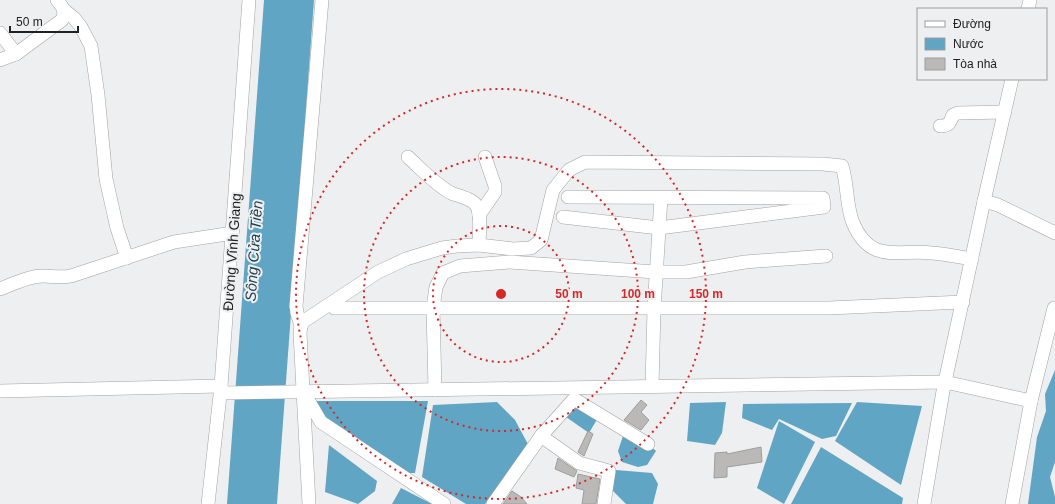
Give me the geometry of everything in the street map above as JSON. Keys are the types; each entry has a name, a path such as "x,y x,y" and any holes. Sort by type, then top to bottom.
{"street":[{"name":"Đường Vĩnh Giang","path":"208,504 225,390 233,233 249,0"},
{"path":"309,504 298,392 301,326 296,306 322,0"},
{"path":"61,5 81,27 91,46 98,94 106,179 117,228 127,258"},
{"path":"0,60 16,54 62,20 64,15 61,5"},
{"path":"0,33 16,54"},
{"path":"924,504 946,382 984,201 1012,80"},
{"path":"940,126 947,126 950,124 953,115 958,113 1005,112"},
{"path":"479,215 495,192 495,186 485,156"},
{"path":"408,157 443,187 475,203 479,211 479,245"},
{"path":"301,326 308,317 378,272 406,259 442,248 479,245 513,249 531,248 541,240 553,190 569,170 585,162 823,164 842,166 846,179 849,210 853,224 863,239 875,250 891,253 932,252 972,259"},
{"path":"563,217 659,228 824,207 824,198 568,197"},
{"path":"652,386 654,308 661,198"},
{"path":"984,201 998,205 1055,233"},
{"path":"0,289 34,277 71,276 185,239 233,233"},
{"path":"435,390 433,308 436,287 443,273 460,266 509,262 656,272 686,272 745,262 826,256"},
{"path":"334,308 829,308 963,302"},
{"path":"1012,504 1031,401 1054,308"},
{"path":"0,391 225,390 298,392 946,382 1031,401"},
{"path":"298,392 321,422 444,504"},
{"path":"493,504 541,436 574,399 648,444"},
{"path":"541,436 579,463 609,472 604,504"}],"water":[{"name":"Sông Cửa Tiền","path":"264,0 314,0 277,504 227,504"},
{"path":"1055,370 1055,462 1050,477 1055,497 1055,504 1028,504 1037,437 1046,411 1045,394"},
{"path":"313,401 428,401 415,473 406,473 323,419"},
{"path":"497,402 515,420 529,446 485,504 466,504 422,477 433,405"},
{"path":"726,402 722,433 715,445 687,441 690,403"},
{"path":"857,402 922,406 901,485 835,441"},
{"path":"852,403 836,436 822,439 779,419 772,430 742,418 743,404"},
{"path":"576,404 599,416 589,433 566,417"},
{"path":"779,421 815,442 784,504 757,488"},
{"path":"625,430 648,444 656,451 647,465 638,467 622,462 618,451"},
{"path":"329,445 377,481 375,491 358,504 325,492"},
{"path":"821,447 903,498 902,504 791,504"},
{"path":"616,470 652,473 658,484 653,504 626,504 612,490"},
{"path":"401,488 432,504 392,504"}],"building":[{"path":"641,400 647,405 641,412 649,420 641,430 624,420"},
{"path":"588,431 593,434 584,456 578,452"},
{"path":"761,447 762,462 727,467 727,477 714,478 715,453 727,452 727,454"},
{"path":"558,458 577,471 574,477 555,469"},
{"path":"578,474 600,479 596,504 582,504 584,490 576,488"},
{"path":"512,491 521,497 527,504 503,504"}]}
